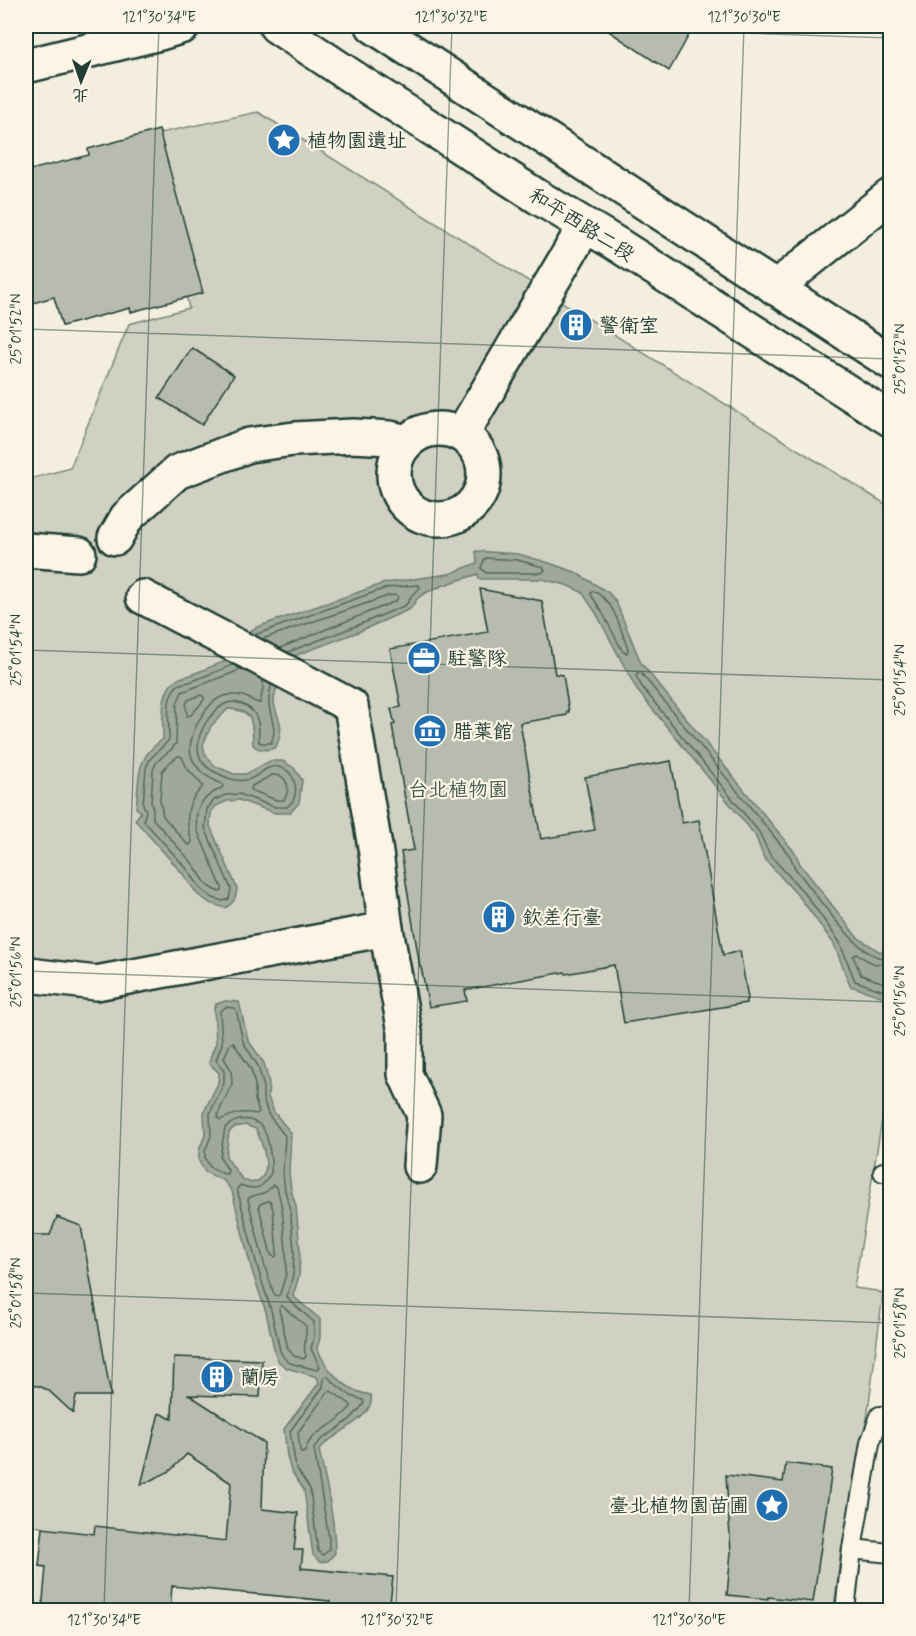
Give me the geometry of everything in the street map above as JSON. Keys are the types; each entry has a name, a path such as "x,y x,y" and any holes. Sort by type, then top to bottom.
{"street":[{"path":"26,66 183,26"},
{"name":"和平西路二段","path":"276,26 585,226 891,419"},
{"path":"373,26 891,362"},
{"path":"776,288 891,196"},
{"path":"462,434 585,226"},
{"path":"427,430 451,430 462,434 478,450 483,462 484,485 472,505 452,517 440,519 428,518 408,506 400,497 394,474 395,463 407,442 427,430"},
{"path":"115,538 127,517 177,472 249,445 294,439 353,436 390,438 407,442"},
{"path":"26,550 79,554"},
{"path":"142,597 351,706 376,853 386,929 405,1032 405,1074 424,1115 420,1166"},
{"path":"26,972 37,976 96,983 386,929"}],"lane":[{"path":"845,1611 852,1549 870,1443 885,1416"},
{"path":"852,1549 891,1553"}],"shaded area":[{"path":"39,1566 150,1577 196,1588 330,1601 330,1610 34,1610"}],"green space":[{"name":"台北植物園","path":"258,112 890,507 890,1072 854,1288 883,1294 864,1442 841,1549 834,1610 330,1610 330,1601 196,1588 197,1584 39,1566 43,1528 26,1523 26,480 70,468 129,324 189,308 146,136"}],"water":[{"path":"476,551 518,554 546,562 575,572 609,593 616,602 641,663 796,854 800,864 857,937 880,952 890,946 890,999 850,986 834,944 801,899 764,858 755,835 637,690 596,613 582,592 542,579 479,579 478,574 423,594 410,609 358,632 289,658 276,681 274,703 281,729 276,747 267,750 253,745 252,724 248,715 228,709 211,726 203,745 205,754 215,766 234,774 246,774 270,761 283,761 294,768 302,780 299,803 290,813 275,813 239,800 227,801 216,806 211,812 210,826 237,888 236,895 225,908 210,903 198,895 182,873 135,820 141,812 136,808 140,769 147,754 163,739 164,700 171,684 178,679 231,659 246,633 257,627 385,583 449,574 477,563"},
{"path":"225,1001 239,1002 248,1040 264,1063 269,1083 268,1097 274,1112 291,1133 289,1172 296,1206 300,1250 299,1276 293,1296 320,1319 320,1338 317,1348 331,1372 345,1385 371,1395 371,1404 360,1419 319,1450 330,1501 335,1540 335,1553 328,1561 320,1562 313,1555 304,1490 291,1471 284,1429 319,1383 317,1377 287,1368 279,1362 252,1271 232,1191 224,1181 205,1172 199,1161 199,1150 205,1135 204,1112 218,1083 219,1073 209,1063 216,1043 214,1008 216,1004","holes":["245,1125 256,1129 265,1155 266,1169 259,1180 251,1183 242,1179 226,1157 229,1132 235,1127"]}],"building":[{"path":"601,26 694,26 669,71"},
{"path":"159,130 203,293 131,312 130,308 62,326 54,297 26,305 26,171 89,155 88,149"},
{"path":"192,348 234,375 202,425 159,398"},
{"path":"480,589 542,601 555,674 563,675 569,712 567,715 520,723 541,839 595,830 585,777 671,761 682,823 699,820 723,955 740,951 748,999 746,1003 624,1023 614,965 465,990 467,1001 429,1007 401,852 414,850 392,725 395,724 391,709 401,707 390,649 488,632"},
{"path":"57,1217 81,1226 111,1396 76,1396 73,1413 48,1390 39,1386 26,1385 26,1235 50,1235"},
{"path":"174,1357 262,1360 260,1397 189,1395 264,1443 262,1509 298,1513 294,1550 303,1550 301,1568 393,1577 389,1611 330,1611 330,1601 172,1586 170,1611 42,1611 46,1567 39,1566 43,1528 94,1534 95,1526 226,1541 231,1483 187,1454 170,1471 141,1485 159,1413 172,1419"},
{"path":"786,1463 832,1469 813,1602 727,1595 731,1552 726,1475 783,1482"}],"place":[{"name":"植物園遺址","path":"284,140"},
{"name":"警衛室","path":"576,325"},
{"name":"駐警隊","path":"424,658"},
{"name":"腊葉館","path":"430,731"},
{"name":"欽差行臺","path":"499,917"},
{"name":"蘭房","path":"217,1377"},
{"name":"臺北植物園苗圃","path":"772,1505"}]}
